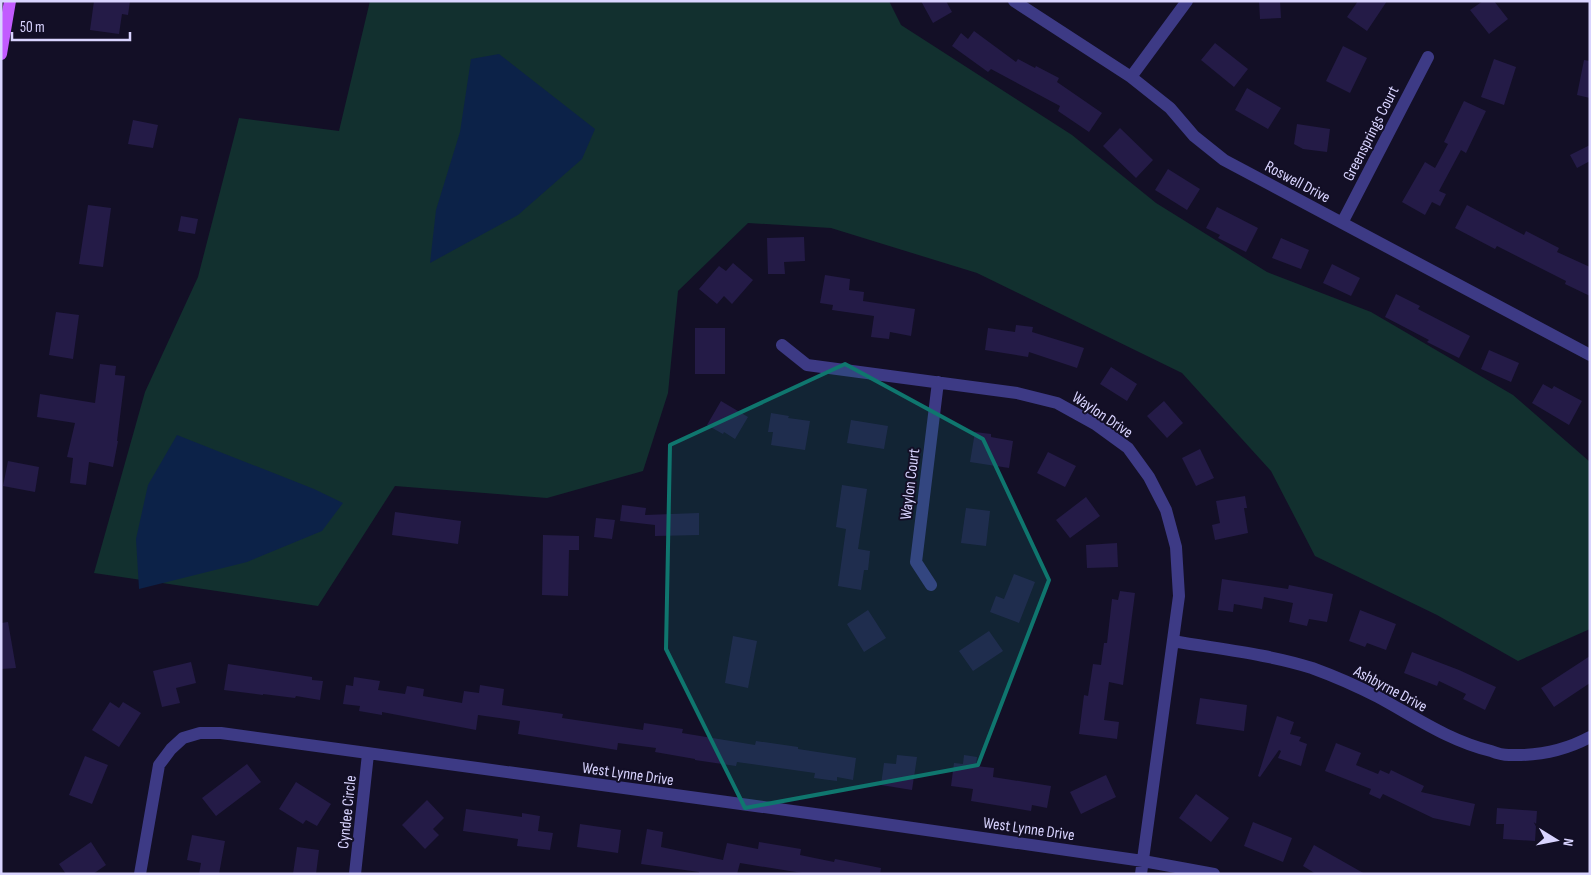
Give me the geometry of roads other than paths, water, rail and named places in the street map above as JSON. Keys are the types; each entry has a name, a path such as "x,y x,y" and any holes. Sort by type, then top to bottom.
{"main road":[{"path":"1,54 10,1"}],"street":[{"name":"Roswell Drive","path":"1014,1 1131,77 1170,108 1194,136 1224,160 1590,355"},
{"path":"1131,77 1186,1"},
{"name":"Greensprings Court","path":"1342,224 1428,57"},
{"name":"Waylon Drive","path":"782,345 807,365 1017,392 1057,403 1095,424 1128,448 1149,477 1166,510 1176,547 1179,596 1142,867"},
{"name":"Waylon Court","path":"931,585 916,562 938,382"},
{"name":"Ashbyrne Drive","path":"1173,641 1275,659 1311,668 1378,697 1440,733 1473,747 1508,756 1545,753 1581,742 1590,737"},
{"name":"West Lynne Drive","path":"140,874 159,765 171,749 183,738 200,733 221,733 803,812 1142,867 1214,874"},
{"name":"Cyndee Circle","path":"355,874 368,754"}],"water":[{"path":"499,54 595,129 582,159 518,215 430,263 436,210 460,132 471,59"},
{"path":"177,435 314,489 343,503 322,531 247,562 139,589 136,539 148,485"}]}
